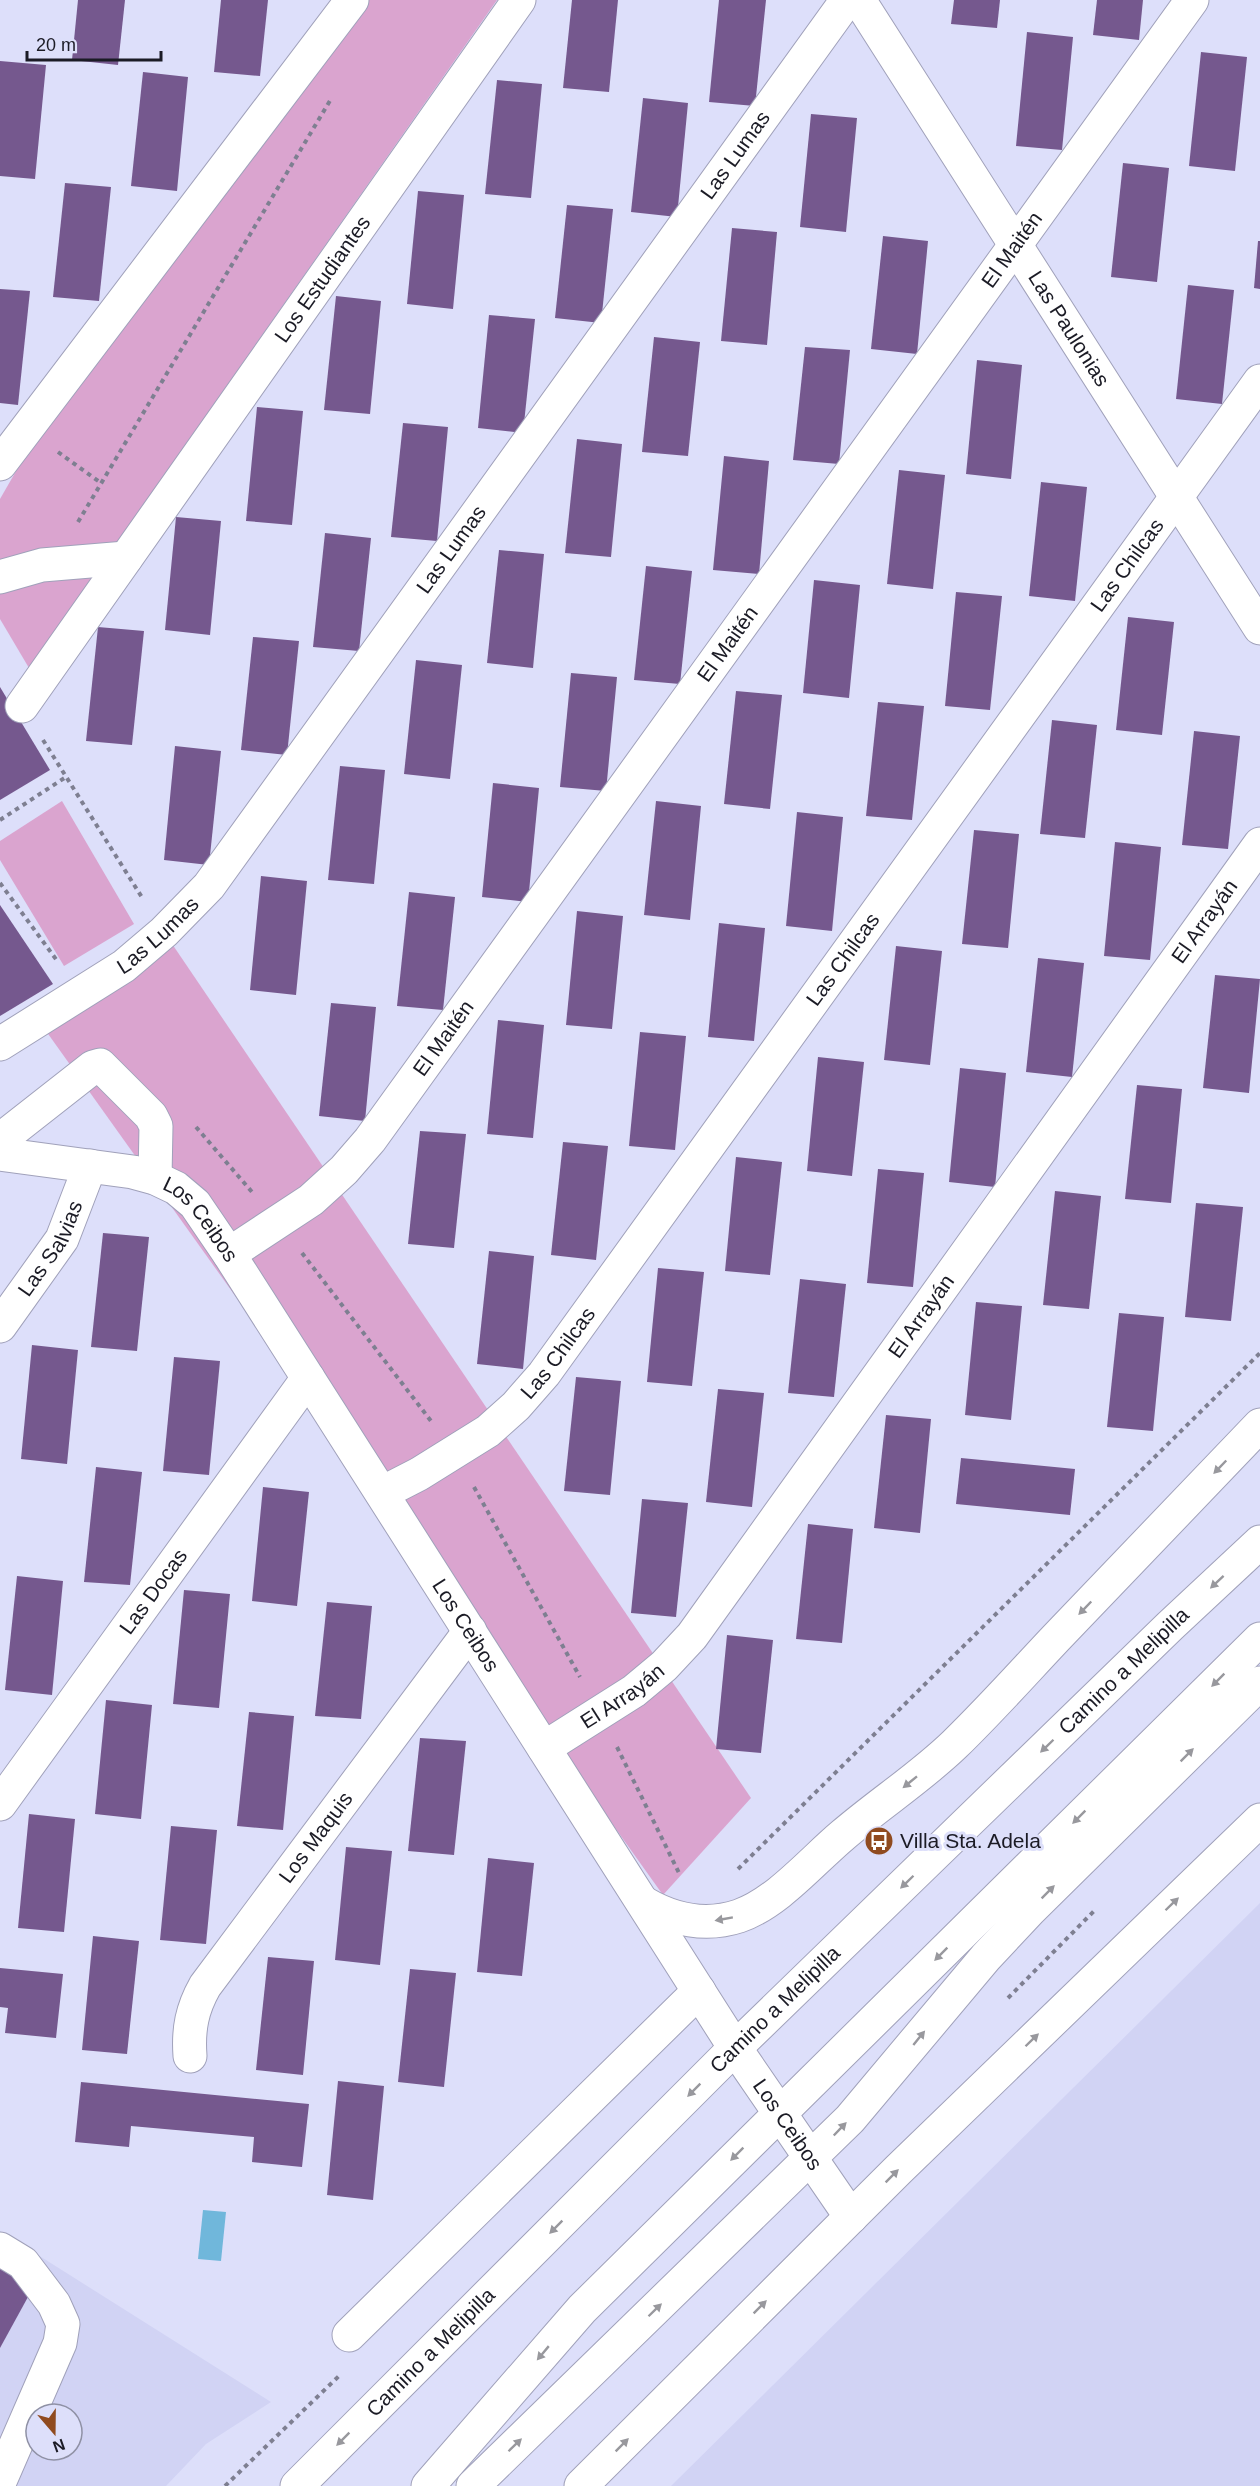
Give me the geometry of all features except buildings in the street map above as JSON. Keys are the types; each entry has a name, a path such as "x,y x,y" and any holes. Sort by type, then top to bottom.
{"street":[{"path":"0,464 352,0"},
{"name":"Los Estudiantes","path":"22,706 519,0"},
{"name":"Las Lumas","path":"0,1044 124,966 164,932 209,886 847,0"},
{"name":"Las Paulonias","path":"859,0 1260,628"},
{"name":"El Maitén","path":"229,1254 311,1200 344,1170 370,1140 1191,0"},
{"name":"Las Chilcas","path":"382,1493 419,1474 488,1431 516,1406 544,1374 1260,381"},
{"path":"0,577 42,565 126,558"},
{"name":"El Arrayán","path":"544,1748 634,1690 664,1666 692,1636 1260,844"},
{"path":"0,1140 93,1067 100,1065 152,1116 156,1126 155,1178"},
{"name":"Los Ceibos","path":"0,1154 133,1172 155,1178 176,1188 195,1204 735,2048 851,2217"},
{"name":"Las Salvias","path":"0,1326 62,1239 90,1166"},
{"name":"Las Docas","path":"0,1804 308,1378"},
{"path":"644,1903 660,1912 700,1922 720,1921 740,1916 759,1907 776,1894 842,1836 955,1744 1260,1425"},
{"name":"Camino a Melipilla","path":"297,2486 735,2048 1170,1626 1260,1542"},
{"name":"Los Maquis","path":"190,2056 189,2036 192,2016 205,1986 470,1631"},
{"path":"428,2486 582,2309 1260,1639"},
{"path":"473,2486 811,2159 882,2083 986,1957 1030,1910 1260,1683"},
{"path":"581,2486 851,2217 1260,1820"},
{"path":"349,2335 699,1991"},
{"path":"0,2249 23,2263 54,2304 63,2324 60,2343 0,2481"}],"path":[{"path":"74,530 335,93"},
{"path":"26,429 101,483"},
{"path":"22,706 164,932"},
{"path":"0,820 66,777"},
{"path":"0,884 82,994"}],"shaded area":[{"path":"360,0 497,0 29,668 0,619 0,499 42,426"},
{"path":"62,801 134,924 64,966 0,860 0,841"},
{"path":"164,932 751,1798 663,1895 36,1017"},
{"path":"1260,1903 1260,2486 671,2486"},
{"path":"203,2210 226,2212 221,2261 198,2259"},
{"path":"0,2231 271,2402 206,2444 166,2486 0,2486"}],"place":[{"name":"Villa Sta. Adela","path":"879,1841"}]}
